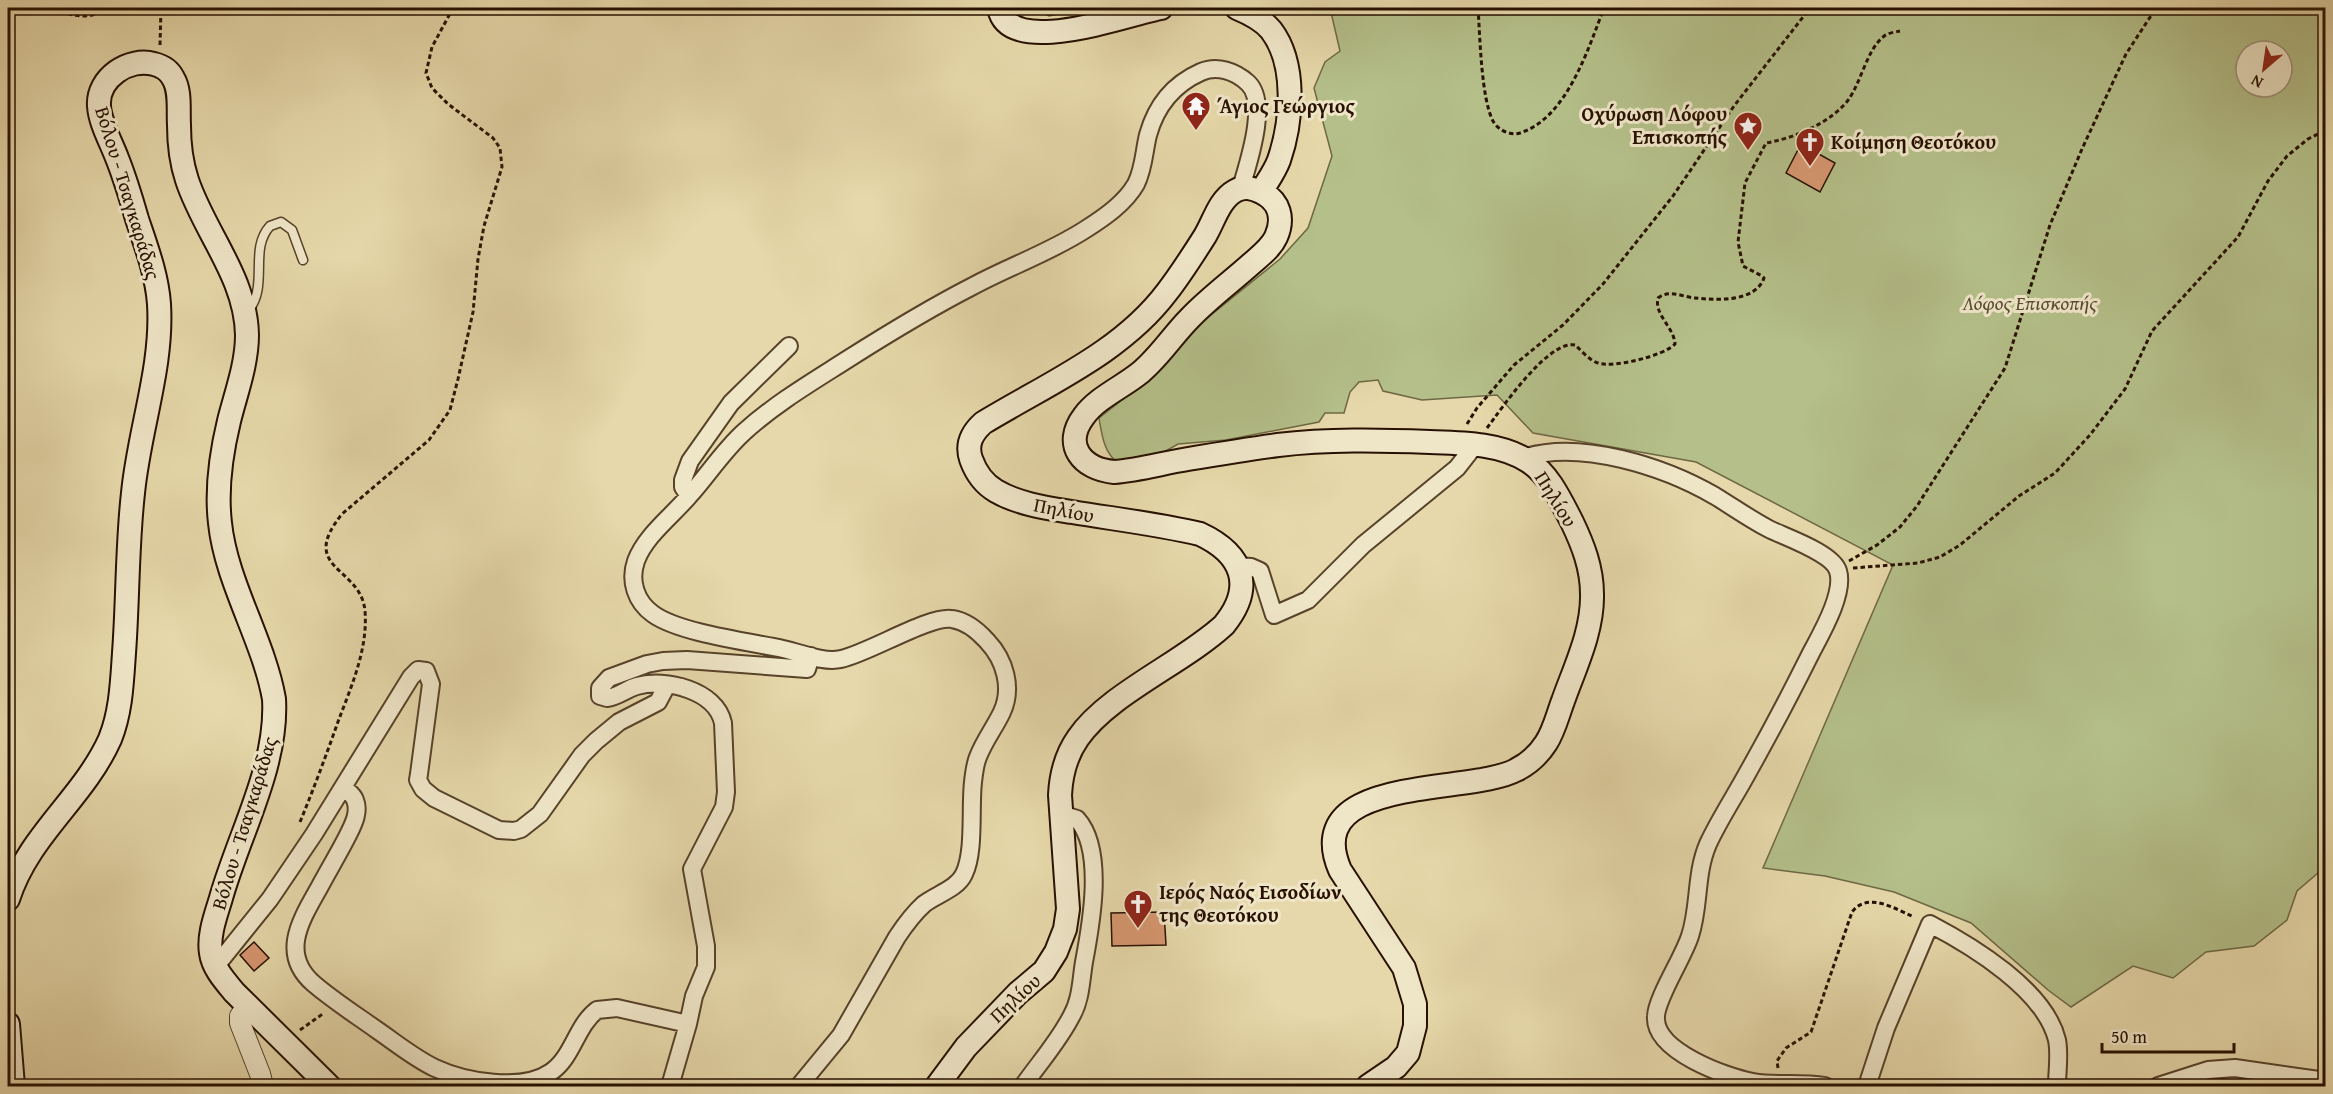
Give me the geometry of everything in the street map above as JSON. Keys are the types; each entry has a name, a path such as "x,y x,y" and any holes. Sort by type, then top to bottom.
{"main road":[{"path":"999,8 1008,23 1030,33 1040,33 1161,8"},
{"name":"Πηλίου","path":"937,1086 977,1034 1044,971 1056,952 1065,929 1068,909 1061,814 1061,781 1065,764 1078,738 1112,705 1224,625 1236,608 1242,593 1242,581 1237,566 1225,550 1200,534 1046,508 1005,496 985,483 979,476 972,462 969,448 973,434 983,423 1088,361 1143,321 1182,272 1225,199 1251,190 1275,168 1288,115 1288,73 1283,52 1272,31 1257,18 1237,8"},
{"name":"Βόλου - Τσαγκαράδας","path":"8,899 26,857 90,773 117,721 124,651 133,491 156,359 159,303 144,240 128,187 101,118 99,104 104,86 123,67 143,62 159,66 169,72 177,88 180,143 188,183 210,233 232,274 244,314 246,347 219,470 218,507 220,530 227,555 272,690 274,717 267,761 226,880 215,920 211,947 221,976 247,1007 329,1086"},
{"name":"Πηλίου","path":"1251,190 1275,203 1281,218 1275,238 1266,250 1194,313 1143,370 1085,414 1078,426 1076,444 1079,455 1085,463 1098,469 1114,471 1297,443 1357,440 1465,444 1523,458 1535,466 1550,484 1567,513 1590,570 1592,587 1590,619 1549,737 1540,750 1528,762 1507,775 1490,780 1408,790 1374,799 1356,807 1340,825 1333,846 1336,863 1404,968 1415,1004 1415,1026 1408,1053 1396,1067 1368,1086"},
{"path":"8,1024 13,1086"}],"street":[{"path":"799,1086 841,1035 906,924 926,903 963,877 968,864 972,784 976,763 1002,711 1006,698 1005,669 997,652 979,632 955,619 946,618 930,623 842,659 833,660 675,624 650,612 640,602 634,575 638,557 658,530 740,435 785,398 935,307 979,283 1068,241 1115,209 1126,198 1139,178 1148,135 1157,111 1179,85 1210,69 1230,71 1252,86 1256,98 1251,190"},
{"path":"689,496 683,487 683,480 690,461 731,402 789,346"},
{"path":"1237,566 1251,567 1260,571 1275,615 1308,600 1363,545 1456,468 1465,444"},
{"path":"1523,458 1536,453 1573,450 1654,468 1701,488 1768,528 1826,557 1838,568 1839,578 1835,598 1819,639 1708,843 1699,875 1692,930 1656,1016 1658,1029 1665,1039 1686,1056 1709,1067 1753,1082 1825,1086"},
{"path":"670,1086 694,996 706,967 707,953 692,869 724,807 726,792 723,723 717,710 707,699 691,691 667,685 637,686 611,698 603,697 599,693 602,684 609,678 655,662 687,660 807,669 811,656"},
{"path":"216,966 270,899 411,677 418,670 428,675 431,684 419,774 423,789 434,798 499,830 514,831 536,819 582,755 596,741 626,718 658,702 667,685"},
{"path":"343,787 356,801 354,820 304,915 296,941 297,960 306,976 338,1003 404,1049 436,1068 455,1075 508,1084 533,1080 552,1071 568,1053 584,1025 597,1010 617,1008 688,1023"},
{"path":"1023,1086 1067,1024 1076,1007 1093,907 1093,872 1086,835 1077,819 1061,814"},
{"path":"1867,1086 1886,1028 1930,924 1998,965 2019,984 2039,1008 2051,1025 2057,1040 2057,1086"},
{"path":"247,1007 240,1016 240,1023 263,1086"},
{"path":"2158,1086 2208,1070 2235,1068 2325,1081"}],"lane":[{"path":"244,314 252,307 259,290 261,244 270,226 281,222 292,230 303,260"}],"path":[{"path":"46,8 88,17 102,11 103,8"},
{"path":"159,66 161,8"},
{"path":"299,824 343,709 363,645 365,611 363,600 357,590 331,562 325,549 326,542 333,525 342,514 429,440 450,410 473,312 484,226 502,167 500,148 493,138 448,104 432,88 426,73 432,47 453,8"},
{"path":"1478,8 1482,63 1490,114 1497,127 1509,134 1516,134 1546,117 1563,100 1604,8"},
{"path":"1465,444 1477,408 1514,365 1563,325 1603,284 1673,196 1734,106 1810,8"},
{"path":"1838,568 1877,545 1900,527 1923,497 2006,368 2029,288 2050,225 2068,181 2126,54 2156,8"},
{"path":"1465,444 1522,381 1546,359 1566,345 1575,345 1598,363 1609,364 1665,352 1675,344 1675,337 1657,308 1658,298 1662,295 1675,294 1720,300 1749,294 1758,288 1762,283 1762,276 1743,266 1738,243 1745,183 1766,144 1786,140 1808,131 1845,105 1873,51 1884,36 1900,31"},
{"path":"1838,568 1918,563 1940,557 1960,545 2019,496 2055,473 2090,435 2125,389 2152,331 2238,237 2268,181 2287,156 2308,139 2325,130"},
{"path":"1786,1083 1778,1070 1777,1061 1786,1048 1811,1032 1852,912 1857,906 1862,903 1882,903 1930,924"},
{"path":"284,1041 338,1003"}],"green space":[{"path":"1034,8 1090,8 1049,16"},
{"name":"Λόφος Επισκοπής","path":"1330,8 2325,8 2325,867 2297,891 2287,920 2254,946 2206,952 2173,978 2133,966 2071,1007 1971,923 1894,892 1825,876 1763,868 1893,565 1696,462 1533,433 1497,395 1422,400 1383,391 1378,380 1359,382 1350,392 1344,413 1325,413 1319,422 1226,440 1178,444 1155,457 1119,464 1114,460 1104,444 1099,418 1158,372 1195,328 1280,259 1308,228 1332,156 1314,88 1325,62 1340,51"}],"building":[{"name":"Κοίμηση Θεοτόκου","path":"1801,144 1835,163 1820,192 1786,173"},
{"name":"Ιερός Ναός Εισοδίων της Θεοτόκου","path":"1164,912 1166,945 1112,946 1111,913"},
{"path":"254,942 269,958 254,971 240,955"}],"place":[{"name":"Άγιος Γεώργιος","path":"1196,132"},
{"name":"Οχύρωση Λόφου Επισκοπής","path":"1748,152"},
{"name":"Κοίμηση Θεοτόκου","path":"1810,168"},
{"name":"Ιερός Ναός Εισοδίων της Θεοτόκου","path":"1138,930"}]}
